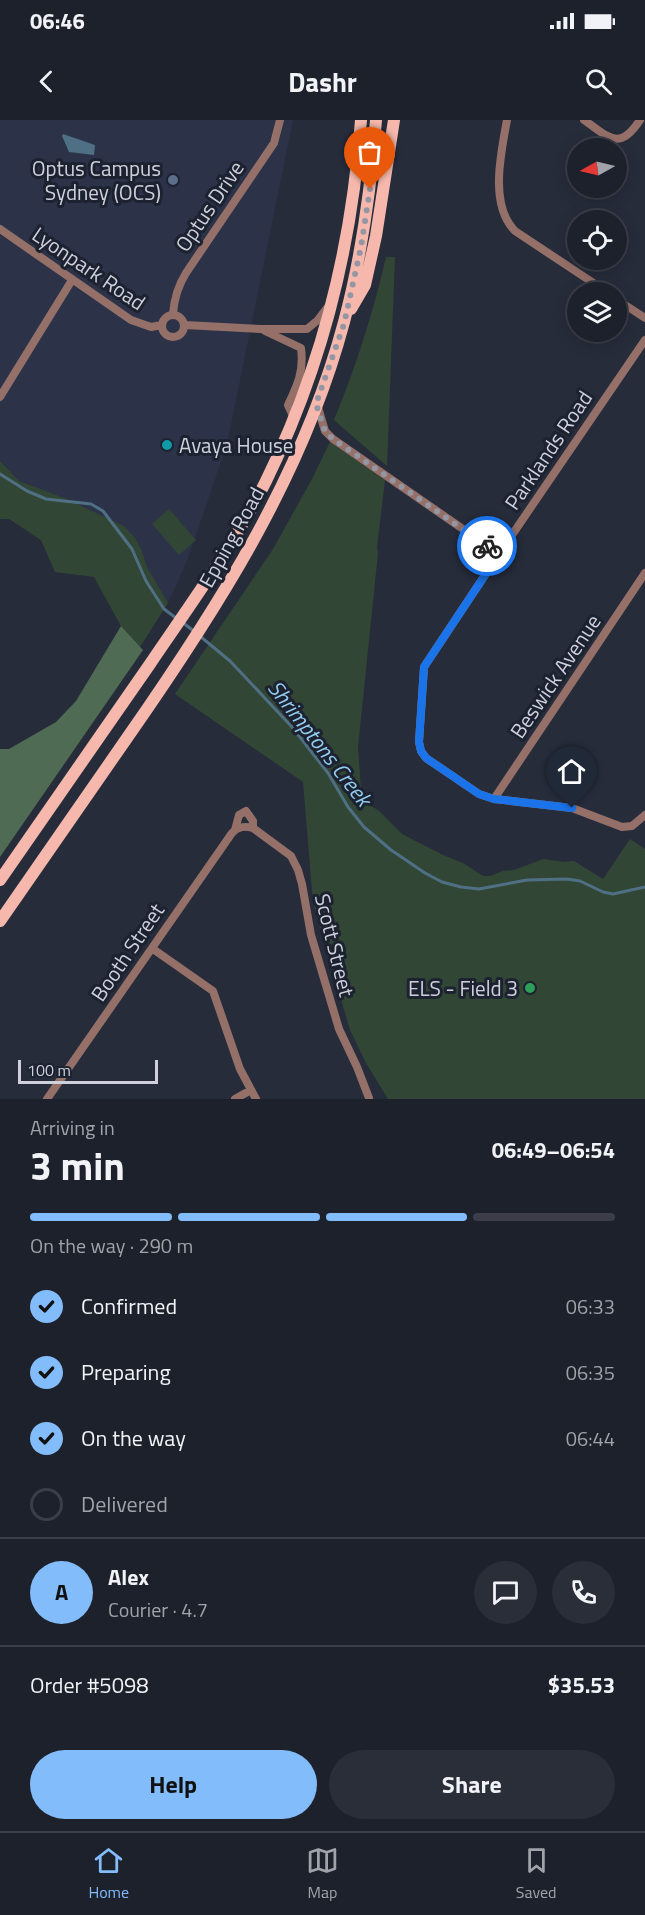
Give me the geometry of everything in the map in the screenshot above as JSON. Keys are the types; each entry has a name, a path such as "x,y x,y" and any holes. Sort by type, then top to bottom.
{"main road":[{"name":"Epping Road","path":"0,880 167,639 243,523 266,482 312,373 334,300 356,184 361,120"},
{"name":"Epping Road","path":"0,921 219,602 267,516 316,404 344,324 365,221 376,120"},
{"path":"344,324 365,285 385,188 394,120"}],"street":[{"name":"Optus Drive","path":"173,314 173,303 178,287 274,143 280,120"},
{"path":"507,120 500,164 501,197 508,224 592,282"},
{"path":"584,120 610,137 618,139 631,134 640,120"},
{"name":"Lyonpark Road","path":"0,229 131,320 151,327 162,325"},
{"path":"0,397 72,280"},
{"path":"185,325 307,329 318,320 334,300"},
{"path":"627,306 645,318"},
{"path":"173,314 180,317 185,325 180,334 172,338 165,334 162,325 167,317 173,314"},
{"path":"261,329 301,348 303,363 298,383 288,405 294,419"},
{"name":"Parklands Road","path":"644,817 632,826 622,827 572,808 494,799 479,794 426,758 419,742 424,667 645,340"},
{"path":"316,404 328,436 499,554"},
{"name":"Beswick Avenue","path":"494,799 645,573"},
{"name":"Scott Street","path":"237,829 239,814 246,812 253,821 253,828 291,856 298,870 311,935 339,1029 369,1098"},
{"path":"237,829 247,826 253,828"},
{"name":"Booth Street","path":"47,1099 153,949 184,900 237,829"},
{"path":"153,949 213,991 240,1069 256,1099"},
{"path":"235,1099 251,1090"}],"shaded area":[{"path":"0,120 293,120 227,444 187,561 168,603 146,565 142,551 62,497 19,481 0,461"},
{"path":"63,134 95,145 94,155 69,152"}],"green space":[{"path":"386,257 395,257 387,466 334,420 363,340"},
{"path":"330,442 385,480 358,747 362,805 369,805 378,810 402,834 463,863 483,876 514,870 543,859 574,861 603,879 630,839 645,849 645,1099 388,1099 366,1063 350,1030 313,903 303,782 175,694 273,549"},
{"path":"0,461 19,481 62,497 124,526 135,538 146,565 168,603 140,647 121,626 94,577 55,572 41,540 9,519 0,519"},
{"path":"169,509 196,540 179,555 152,524"},
{"path":"121,626 143,650 0,857 0,749 9,749 56,722 76,701"}],"waterway":[{"name":"Shrimptons Creek","path":"0,474 27,491 46,499 91,504 103,511 132,549 146,581 164,609 176,618"},
{"name":"Shrimptons Creek","path":"182,622 195,632"},
{"name":"Shrimptons Creek","path":"201,637 230,661 292,727 328,773 348,807 364,827 391,850 425,873 442,882 479,889 527,880 567,879 580,881 603,892 613,894 645,887"}],"way so far":[{"path":"370,189 361,247 344,324 316,404 322,425 328,436 487,546"}],"place":[{"name":"Optus Campus Sydney (OCS)","path":"173,180"},
{"name":"Avaya House","path":"167,445"},
{"name":"ELS - Field 3","path":"530,988"}],"route":[{"path":"487,546 499,554 424,667 419,742 421,751 426,758 479,794 494,799 572,808"}]}
